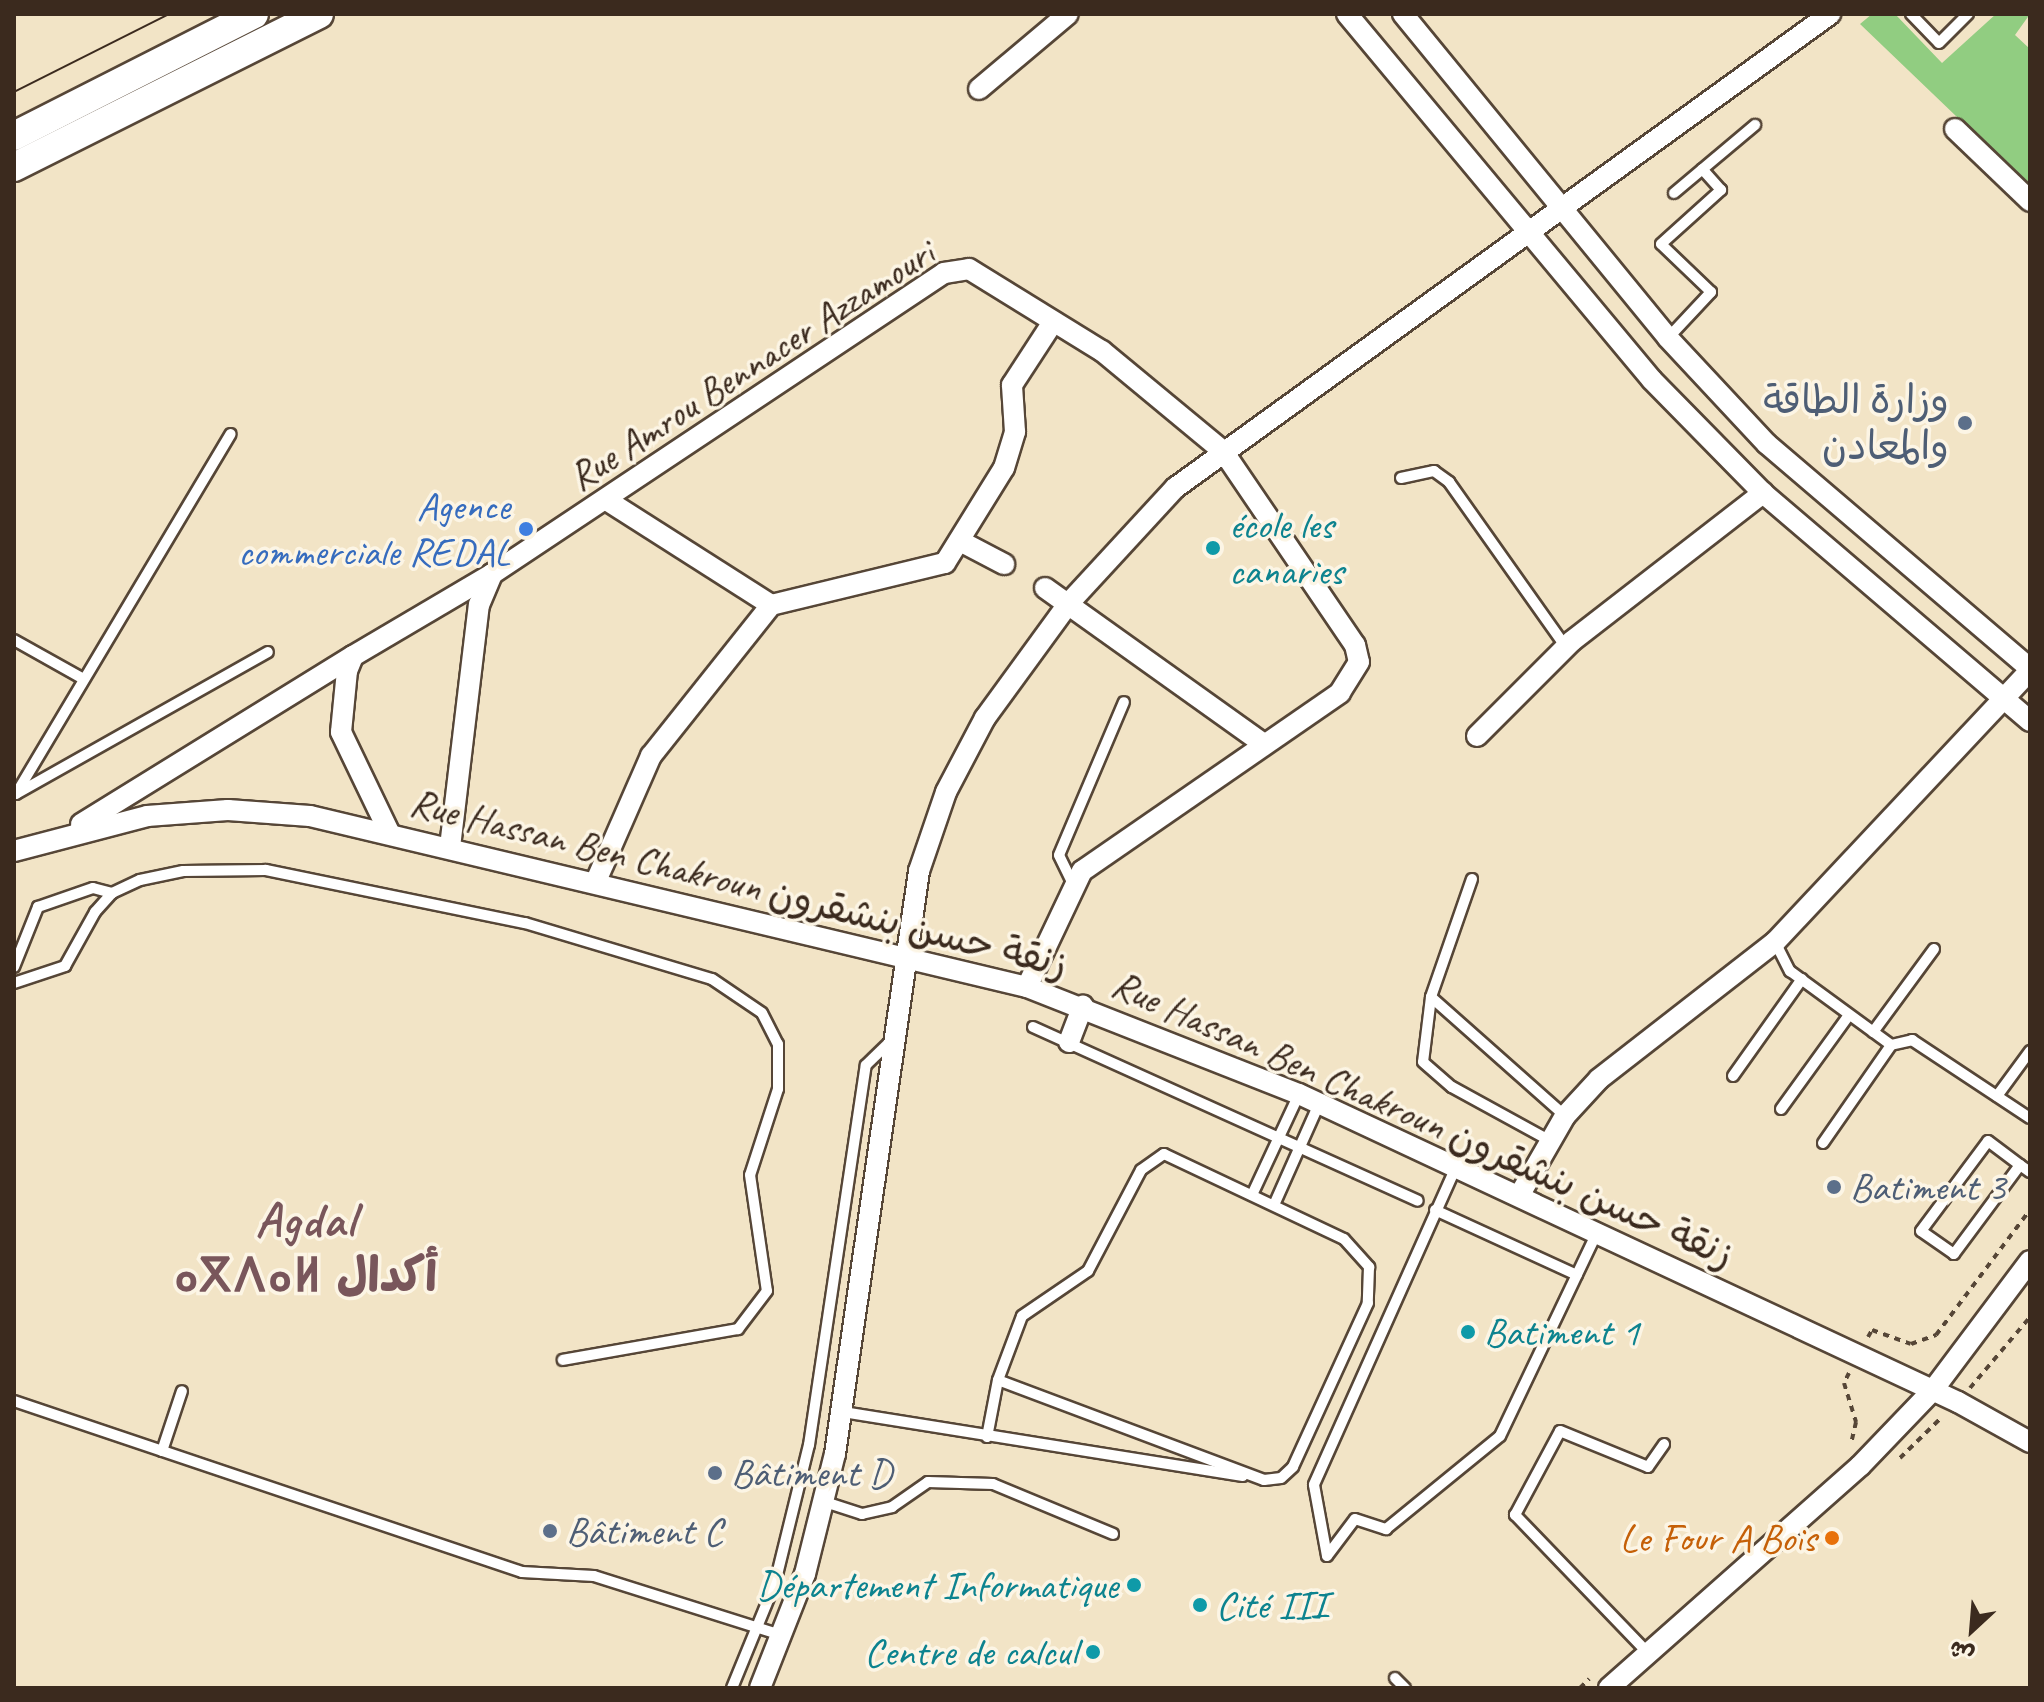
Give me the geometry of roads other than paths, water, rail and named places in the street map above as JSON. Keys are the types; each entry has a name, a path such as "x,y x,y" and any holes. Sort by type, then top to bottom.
{"street":[{"path":"14,136 254,14"},
{"path":"14,167 319,14"},
{"path":"979,89 1068,14"},
{"path":"1347,14 1522,231 1763,493 2030,721"},
{"path":"1403,14 1668,338 1767,444 2030,670 1775,942 1599,1079 1565,1116 1519,1196"},
{"path":"760,1688 783,1636 825,1502 843,1412 919,871 946,792 1009,681 1068,604 1144,517 1223,451 1559,204 1830,14"},
{"path":"14,123 51,118"},
{"path":"1955,129 2030,201"},
{"name":"Rue Amrou Bennacer Azzamouri","path":"67,834 608,501 944,273 969,269 1102,351 1223,451 1355,645 1359,662 1340,693 1102,852 1074,886 1027,987"},
{"path":"596,881 651,756 771,605 927,571 960,541 1011,450 1018,371 1053,322"},
{"path":"1477,736 1566,647 1763,493"},
{"path":"608,501 771,605"},
{"path":"960,541 1004,564"},
{"path":"450,847 479,605 492,574"},
{"path":"1045,588 1262,743"},
{"path":"353,656 337,716 390,834"},
{"name":"Rue Hassan Ben Chakroun زنقة حسن بنشقرون","path":"14,851 67,834 147,816 228,810 310,816 908,953 1027,987 1083,1006 1299,1094 1933,1390 2030,1442"},
{"path":"1069,1042 1083,1006"},
{"path":"1605,1678 1648,1653 1933,1390 2030,1261"}],"lane":[{"path":"1911,14 1939,43 1968,14"},
{"path":"1674,193 1755,125"},
{"path":"1668,338 1711,292 1661,244 1721,190 1702,169"},
{"path":"15,794 80,677 231,434"},
{"path":"1401,478 1434,471 1449,482 1566,647"},
{"path":"14,640 80,677"},
{"path":"15,794 268,652"},
{"path":"1074,886 1059,855 1124,702"},
{"path":"14,967 38,907 93,888 112,893 183,871 266,870 525,923 669,963 712,979 762,1013 778,1044 778,1089 750,1175 769,1283 751,1320 738,1329 563,1360"},
{"path":"1472,879 1431,997 1423,1062 1452,1087 1549,1140"},
{"path":"14,983 65,966 112,893"},
{"path":"1775,942 1802,979 1891,1045"},
{"path":"1873,1032 1934,949"},
{"path":"1733,1076 1802,979"},
{"path":"1431,997 1565,1116"},
{"path":"1781,1109 1849,1015"},
{"path":"1033,1027 1418,1201"},
{"path":"732,1688 760,1628 820,1387 866,1065 896,1037"},
{"path":"1823,1143 1891,1045 1912,1040 2030,1118"},
{"path":"1997,1096 2030,1051"},
{"path":"1252,1195 1299,1094"},
{"path":"1274,1205 1319,1104"},
{"path":"2020,1165 1954,1254 1921,1231 1988,1141 2030,1172"},
{"path":"843,1412 987,1437 1264,1480 1293,1467 1372,1288 1362,1254 1274,1205 1172,1155 1147,1162 1098,1259 1022,1316 998,1380 987,1437"},
{"path":"1456,1167 1314,1485 1327,1556 1355,1519 1386,1529 1500,1436 1597,1233"},
{"path":"1435,1210 1577,1275"},
{"path":"998,1380 1264,1480"},
{"path":"162,1451 182,1391"},
{"path":"14,1401 522,1572 594,1576 783,1636"},
{"path":"1648,1653 1515,1515 1560,1431 1641,1467 1653,1464 1664,1444"},
{"path":"825,1502 862,1514 892,1507 928,1482 993,1484 1113,1534"},
{"path":"1395,1678 1405,1688"}],"tram line":[{"path":"14,92 169,14"}],"place":[{"name":"وزارة الطاقة والمعادن","path":"1965,423"},
{"name":"Agence commerciale REDAL","path":"526,529"},
{"name":"école les canaries","path":"1213,548"},
{"name":"Batiment 3","path":"1834,1187"},
{"name":"Batiment 1","path":"1468,1332"},
{"name":"Bâtiment D","path":"715,1473"},
{"name":"Bâtiment C","path":"550,1531"},
{"name":"Le Four A Bois","path":"1832,1538"},
{"name":"Département Informatique","path":"1134,1585"},
{"name":"Cité III","path":"1200,1605"},
{"name":"Centre de calcul","path":"1093,1652"}],"district":[{"name":"Agdal ⴰⴳⴷⴰⵍ أكدال","path":"306,1248"}]}
